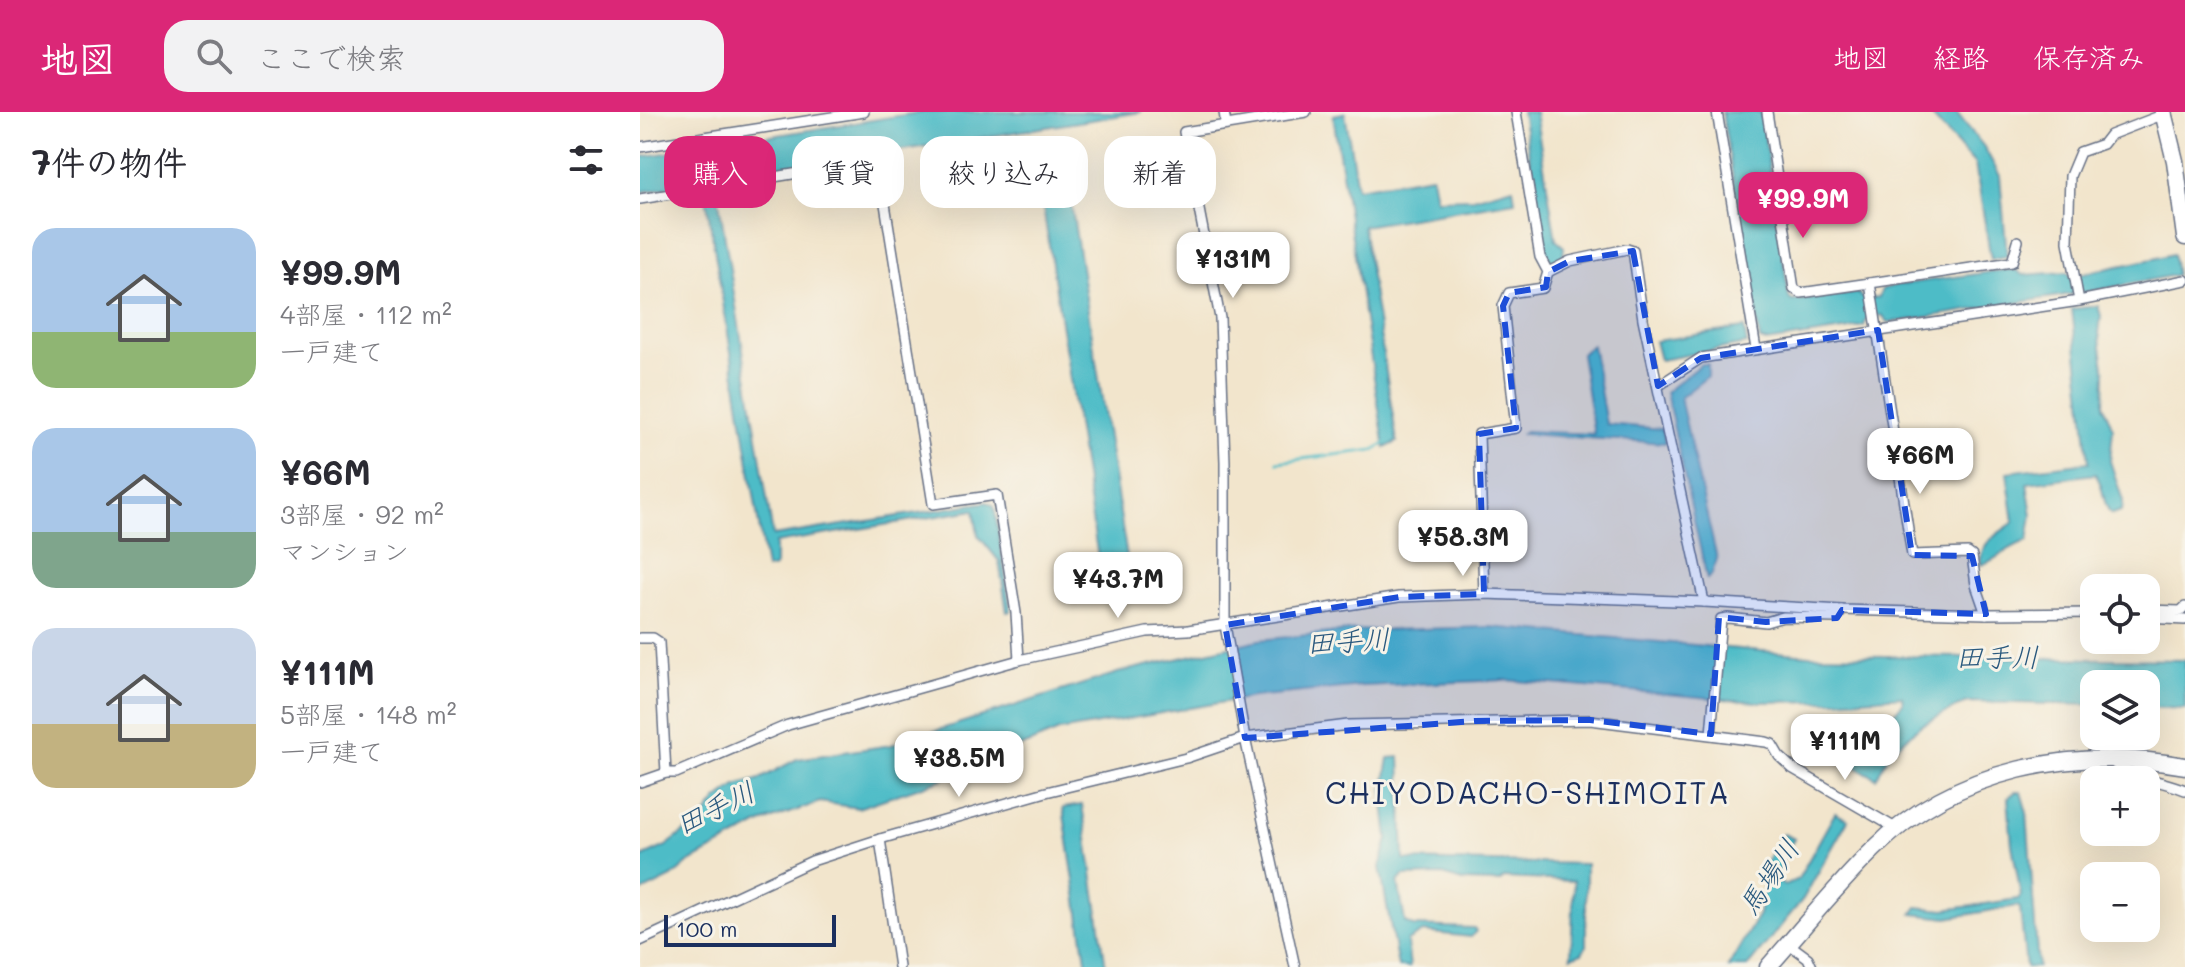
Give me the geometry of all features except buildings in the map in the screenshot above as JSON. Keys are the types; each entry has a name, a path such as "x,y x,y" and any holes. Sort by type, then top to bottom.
{"highway":[{"path":"2166,113 2185,237"},
{"path":"1768,967 1873,849 1932,804 1960,789 2010,770 2064,760 2108,758 2185,766"}],"street":[{"path":"640,147 822,115 864,112"},
{"path":"1224,112 1226,125"},
{"path":"1295,967 1244,734 1226,630 1220,318 1184,132 1306,112"},
{"path":"1484,594 1479,434 1516,428 1503,306 1509,293 1543,288 1548,272 1540,257 1516,112"},
{"path":"1717,112 1756,349"},
{"path":"1767,112 1794,289 1801,293 1871,288 2012,262 2018,241"},
{"path":"2078,297 2068,242 2070,176 2080,152 2103,144 2110,135 2166,113"},
{"path":"640,199 878,160 933,504 997,495 1016,613 1019,660"},
{"path":"1548,272 1570,261 1627,249 1633,251 1643,319 1704,602"},
{"path":"1658,386 1701,358 1877,325 2185,280"},
{"path":"1871,288 1912,555 1968,553 1972,556 1976,585 1986,614"},
{"path":"640,782 666,773 676,773 788,725 1019,660 1147,632 1226,630 1348,603 1399,597 1484,594 1842,610 2080,613"},
{"path":"2160,610 2181,611 2185,607"},
{"path":"1711,730 1721,619 1766,622 1783,617 1837,618 1842,610"},
{"path":"2160,619 2185,620"},
{"path":"640,638 653,638 659,642 666,773"},
{"path":"640,941 812,861 1046,792 1186,758 1244,734 1348,725 1590,720 1711,730 1772,744 1792,768 1897,829"},
{"path":"2108,758 2122,771 2185,790"},
{"path":"880,839 899,967"},
{"path":"1789,944 1808,958 1812,967"}],"highlighted area":[{"path":"1633,251 1658,386 1701,358 1878,330 1912,555 1972,556 1986,614 1842,610 1837,618 1766,622 1719,617 1711,734 1590,720 1475,721 1245,738 1225,625 1399,597 1484,594 1479,434 1516,428 1503,306 1509,293 1546,287 1548,272 1570,261"}],"water":[{"path":"923,112 1141,112 991,136 920,136 920,147 904,150 904,136 792,136 792,168 776,170 776,136 772,136"},
{"path":"1522,112 1535,112 1556,240 1564,247 1563,257 1552,263 1545,251"},
{"path":"1722,112 1761,112 1789,298 1792,301 1858,293 1864,299 1879,297 1882,289 1897,285 2005,270 2016,270 2023,275 2067,272 2072,277 2173,254 2176,275 1902,321 1888,322 1882,315 1867,318 1864,326 1850,329 1766,342 1760,340"},
{"path":"1928,112 1956,112 1984,147 2000,176 2007,256 1991,259 1975,164"},
{"path":"1345,113 1357,188 1432,176 1436,199 1473,198 1513,187 1515,201 1363,226 1397,442 1385,448 1333,115"},
{"path":"664,153 664,188 640,192 640,157"},
{"path":"708,208 720,208 773,536 987,502 994,506 1011,611 1007,612 999,561 978,535 974,510 775,543 775,567 766,569"},
{"path":"1043,208 1072,208 1132,589 1104,596"},
{"path":"2098,306 2105,373 2104,406 2113,429 2110,461 2123,501 2122,511 2111,514 2095,474 2027,483 2032,515 2028,541 1981,565 1986,545 2014,522 2007,472 2089,462 2072,309"},
{"path":"1744,328 1747,344 1660,360 1655,341"},
{"path":"1592,345 1606,424 1662,429 1665,443 1522,434 1525,431 1594,434 1581,354"},
{"path":"1701,364 1708,364 1708,376 1680,398 1717,559 1707,579 1666,392"},
{"name":"田手川","path":"1490,627 1809,655 2185,660 2185,709 2160,708 2160,670 2080,670 2080,705 1967,702 1920,726 1891,751 1876,778 1856,767 1864,747 1903,703 1902,696 1757,702 1506,680 1362,686 1253,697 1059,731 940,780 858,808 820,802 761,823 640,893 640,858 666,846 704,817 717,800 736,786 760,779 797,759 891,745 1124,671 1259,640 1349,631"},
{"path":"1400,757 1404,860 1586,864 1586,946 1582,953 1571,957 1574,881 1504,878 1499,882 1462,881 1443,875 1403,876 1398,882 1405,922 1413,926 1474,928 1476,931 1471,937 1423,932 1407,941 1410,967 1398,967 1380,867 1388,839 1383,793 1389,758"},
{"path":"2015,792 2021,792 2027,813 2038,967 2026,967 2020,908 2017,906 1947,918 1912,914 1917,907 1944,910 2018,899 2021,895 2008,798"},
{"path":"1082,805 1106,967 1087,967 1063,808"},
{"name":"馬場川","path":"1835,813 1848,820 1803,899 1747,967 1728,967 1759,914 1768,859 1783,833 1794,839 1779,870 1780,882 1785,885 1798,879"}],"waterway":[{"path":"1277,462 1374,450 1387,442"}],"district":[{"name":"CHIYODACHO-SHIMOITA","path":"1528,794"}]}
